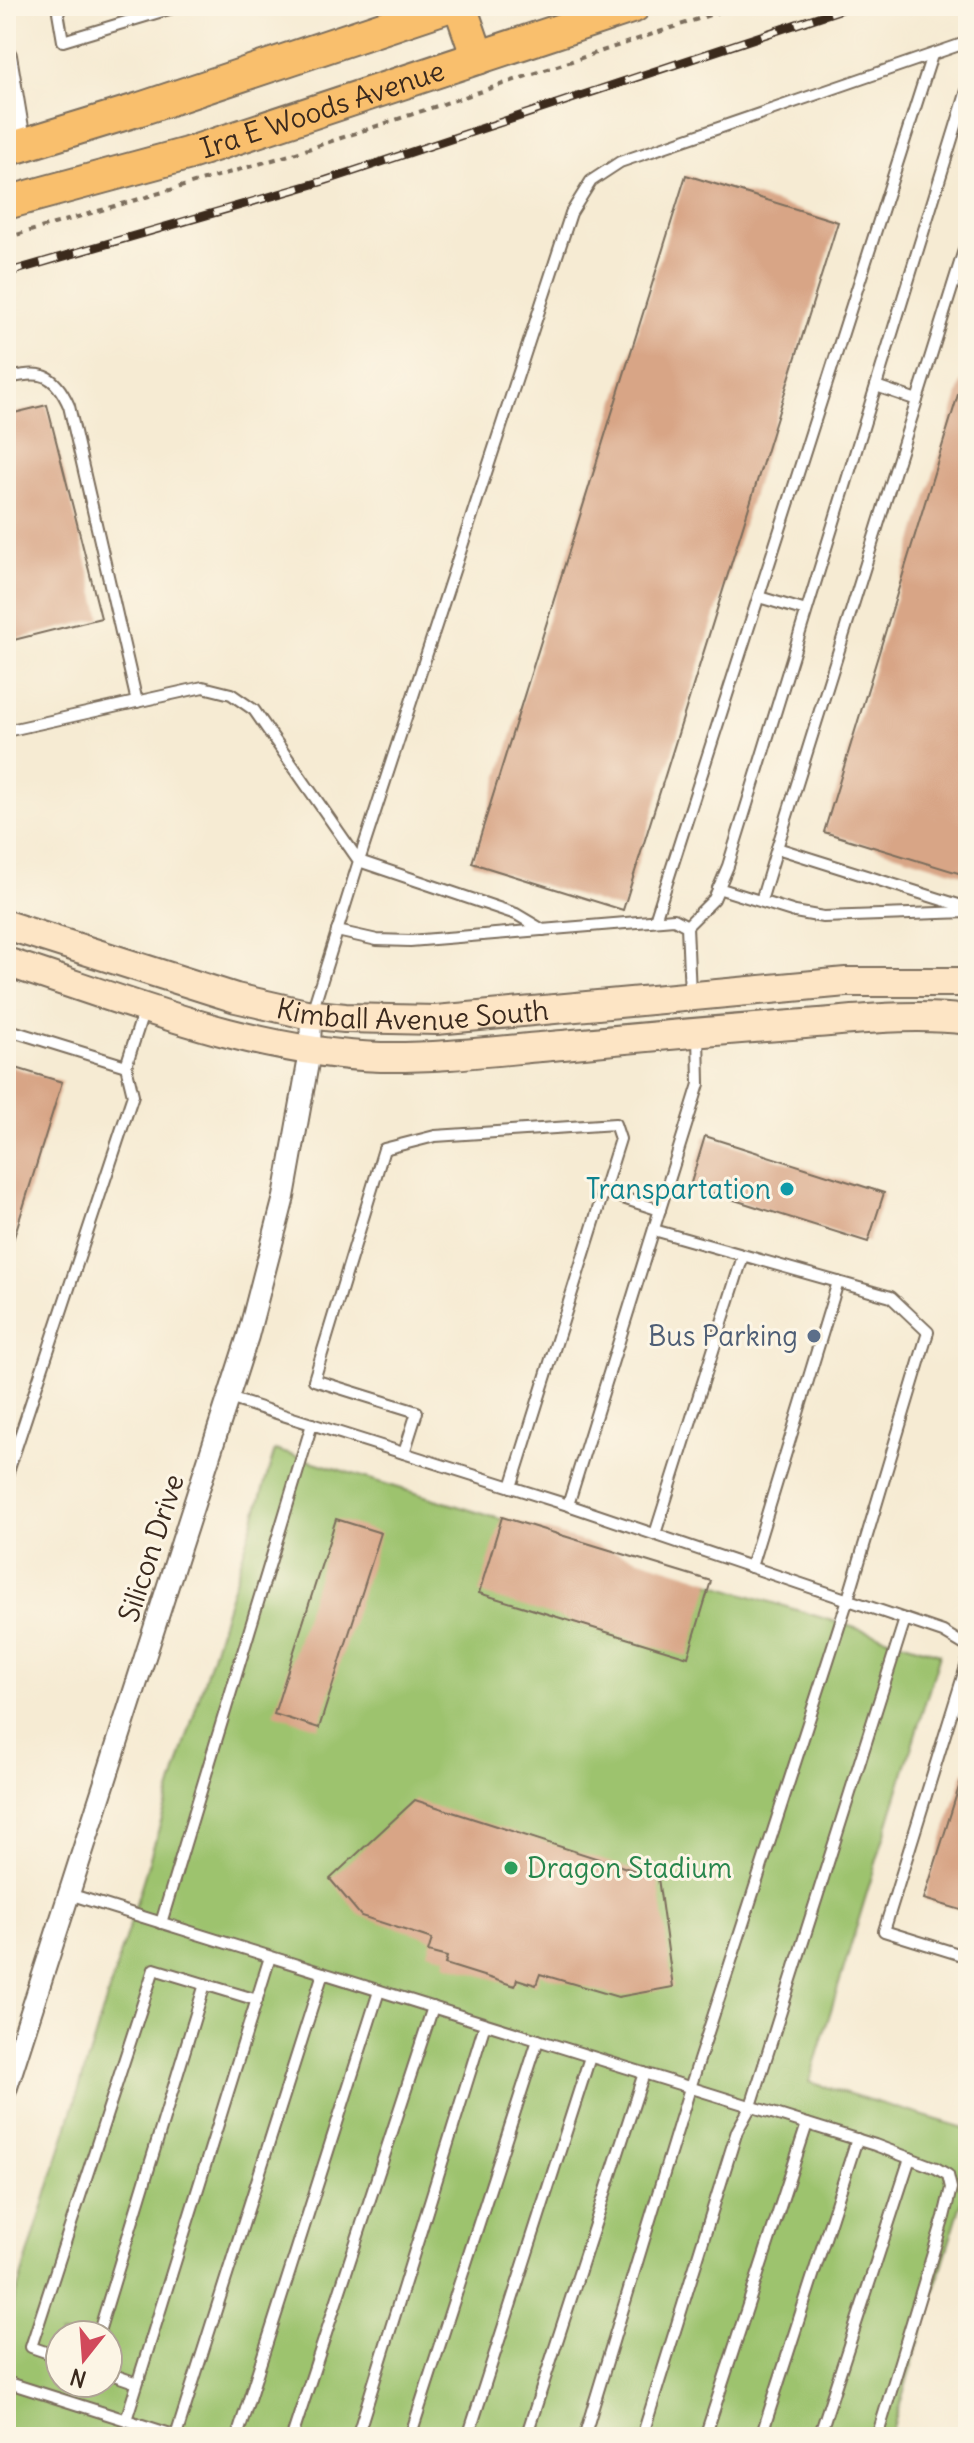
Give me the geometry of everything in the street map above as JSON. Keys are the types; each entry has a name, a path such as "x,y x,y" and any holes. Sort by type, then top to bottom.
{"main road":[{"name":"Ira E Woods Avenue","path":"13,148 449,6"},
{"path":"449,6 478,58"},
{"name":"Ira E Woods Avenue","path":"6,203 187,154 634,6"},
{"name":"Kimball Avenue South","path":"6,925 236,998 311,1014 383,1020 436,1020 832,983 968,982"},
{"name":"Kimball Avenue South","path":"6,962 144,1008 310,1052 382,1057 438,1056 772,1027 943,1017 968,1020"},
{"path":"691,996 698,1032"}],"street":[{"path":"6,59 13,148"},
{"name":"Silicon Drive","path":"6,2090 229,1398 269,1263 310,1052 311,1014"}],"lane":[{"path":"57,6 63,41 179,6"},
{"path":"311,1014 571,213 591,181 620,162 968,42"},
{"path":"655,920 932,55"},
{"path":"691,996 687,926 714,899 728,866 968,87"},
{"path":"761,901 968,237"},
{"path":"6,379 29,373 46,376 60,386 69,406 137,702"},
{"path":"876,386 917,400"},
{"path":"759,597 806,611"},
{"path":"6,731 203,687 231,694 254,710 359,861 516,914 543,930"},
{"path":"777,848 968,910"},
{"path":"718,888 795,912 823,917 968,910"},
{"path":"337,931 377,940 410,941 655,920 674,919 687,926"},
{"path":"6,1478 133,1095 126,1066 144,1008"},
{"path":"6,1029 126,1066"},
{"path":"568,1505 699,1084 698,1032"},
{"path":"404,1453 417,1412 314,1380 384,1149 435,1136 615,1124 620,1139 511,1487"},
{"path":"604,1192 660,1210"},
{"path":"584,2437 690,2088 848,1599 928,1332 891,1297 654,1230"},
{"path":"655,1534 743,1256"},
{"path":"751,1567 838,1282"},
{"path":"229,1398 568,1505 848,1599 943,1632 968,1647"},
{"path":"161,1923 312,1424"},
{"path":"642,2437 737,2131 751,2106 905,1619"},
{"path":"968,1660 884,1931 968,1957"},
{"path":"69,1894 857,2139 948,2175 951,2188 877,2437"},
{"path":"126,2420 270,1957"},
{"path":"44,2351 31,2347 154,1969 257,2000"},
{"path":"6,2382 178,2436 323,1973"},
{"path":"103,2319 205,1984"},
{"path":"237,2437 379,1991"},
{"path":"292,2437 433,2007"},
{"path":"357,2437 485,2024"},
{"path":"410,2437 538,2040"},
{"path":"468,2437 590,2057"},
{"path":"526,2437 644,2073"},
{"path":"705,2437 807,2124"},
{"path":"761,2437 857,2139"},
{"path":"819,2437 910,2158"},
{"path":"124,2379 137,2383"}],"path":[{"path":"6,238 293,154 737,6"}],"green space":[{"name":"Dragon Stadium","path":"275,1450 940,1654 809,2082 968,2129 968,2181 890,2437 6,2437 6,2327"}],"building":[{"path":"686,175 838,222 623,910 472,863"},
{"path":"964,375 968,376 968,876 824,832"},
{"path":"47,405 101,618 6,642 6,415"},
{"path":"6,1065 62,1082 10,1250 6,1249"},
{"name":"Transpartation","path":"705,1136 884,1193 868,1242 690,1186"},
{"path":"502,1517 711,1581 688,1657 479,1593"},
{"path":"336,1519 381,1533 319,1728 274,1714"},
{"path":"964,1771 968,1772 968,1912 924,1899"},
{"name":"Dragon Stadium","path":"415,1800 658,1878 673,1987 618,1997 540,1974 536,1985 517,1979 515,1986 445,1964 447,1957 428,1952 432,1939 361,1916 330,1879"}],"railway":[{"path":"6,273 324,181 851,6"}],"place":[{"name":"Transpartation","path":"787,1189"},
{"name":"Bus Parking","path":"814,1336"},
{"name":"Dragon Stadium","path":"511,1868"}]}
